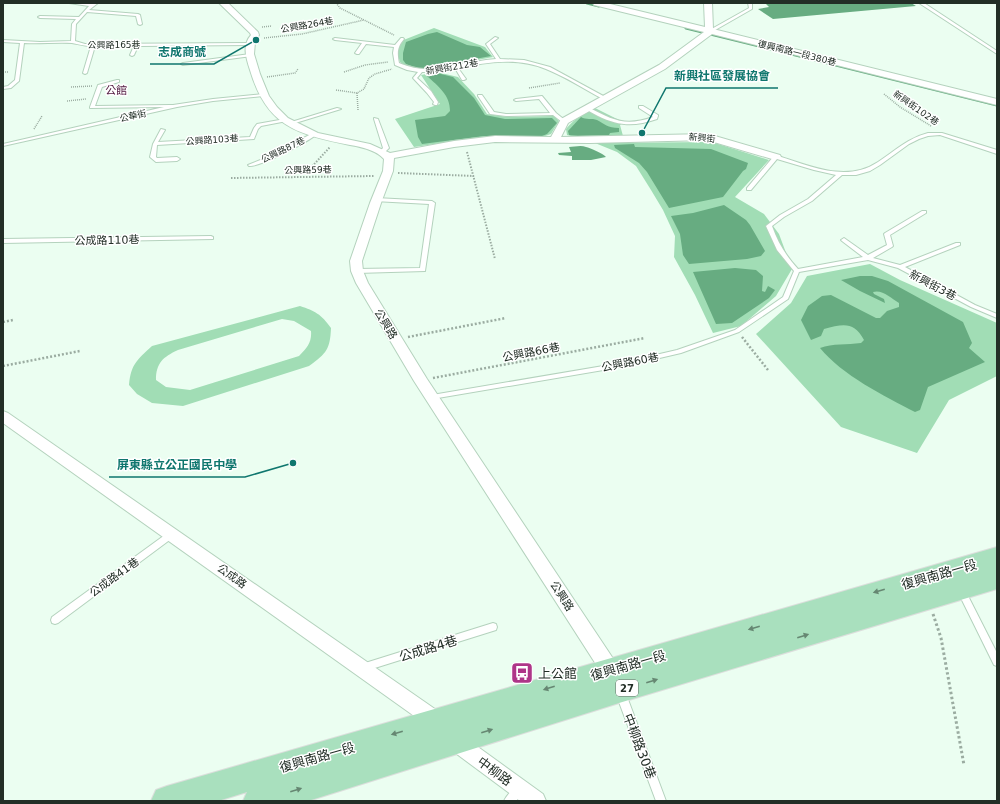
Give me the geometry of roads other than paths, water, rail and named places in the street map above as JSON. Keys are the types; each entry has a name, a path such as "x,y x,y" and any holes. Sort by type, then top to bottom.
{"main road":[{"name":"復興南路一段","path":"167,801 446,731 615,680 997,557"},
{"name":"復興南路一段","path":"615,680 927,599 997,578"},
{"name":"復興南路一段","path":"259,801 446,731"}],"street":[{"path":"226,3 252,29 255,35 250,41 250,55 263,95 288,121 315,134 367,146 386,154 390,161 387,174 376,200 356,261 357,271"},
{"name":"復興南路一段380巷","path":"597,3 709,32 997,102"},
{"path":"554,140 564,121 662,67 709,32 708,3"},
{"name":"新興街","path":"386,154 495,139 554,140 708,137 776,157"},
{"name":"公興路","path":"357,271 362,284 421,381 615,680"},
{"name":"公成路","path":"3,416 362,668 446,731"},
{"name":"中柳路","path":"446,731 514,795 536,801"}],"lane":[{"path":"71,3 94,4"},
{"path":"709,32 751,8 750,3"},
{"path":"921,3 997,54"},
{"path":"73,42 74,24 94,4"},
{"path":"86,11 138,14 140,24"},
{"path":"40,17 79,18"},
{"path":"496,38 488,44 499,60"},
{"path":"335,39 396,46 402,39"},
{"name":"公興路165巷","path":"3,41 73,42 94,46 250,41"},
{"path":"3,88 9,87 17,80 22,42"},
{"path":"358,53 365,42"},
{"path":"132,55 136,45"},
{"path":"85,73 94,46"},
{"name":"新興街212巷","path":"396,46 394,54 397,64 406,70 420,72 499,60 540,65 605,98"},
{"path":"183,64 250,55"},
{"path":"455,66 464,79"},
{"path":"420,72 415,78 429,92 436,102 435,104"},
{"path":"117,81 100,86 92,107 177,106"},
{"name":"公華街","path":"3,145 177,106 213,100 263,95"},
{"path":"480,96 492,113 506,115 554,114"},
{"path":"516,100 540,97 554,114 564,121"},
{"path":"586,108 609,120 626,125 655,118 656,116 641,107"},
{"path":"288,121 339,109"},
{"path":"376,119 386,148 386,154"},
{"name":"公興路103巷","path":"155,144 252,138 256,128 259,125 288,121"},
{"path":"163,130 155,144 153,157 156,160 177,159"},
{"name":"新興街","path":"776,157 838,174 866,170 881,163 909,141 919,136 932,133 940,134 997,152"},
{"name":"公興路87巷","path":"251,165 270,158 315,134"},
{"path":"749,189 776,157"},
{"path":"797,271 783,257 773,240 769,226 782,216 810,200 838,174"},
{"path":"357,271 423,270 432,204 376,200"},
{"path":"868,258 890,246 887,234 924,212"},
{"name":"公成路110巷","path":"3,241 211,238"},
{"name":"新興街3巷","path":"844,240 868,258 900,267 973,306 997,316"},
{"path":"900,267 958,244"},
{"name":"新興街3巷","path":"797,271 868,258"},
{"name":"公興路60巷","path":"432,397 621,365 679,352 737,331 786,298 797,271"},
{"name":"公成路41巷","path":"55,620 172,534"},
{"path":"961,589 997,662"},
{"name":"公成路4巷","path":"362,668 493,627"},
{"name":"中柳路30巷","path":"615,680 661,801"}],"waterway":[{"path":"587,3 599,6"},
{"path":"686,28 997,105"}],"place":[{"name":"志成商號","path":"256,40"},
{"name":"新興社區發展協會","path":"642,133"},
{"name":"屏東縣立公正國民中學","path":"293,463"},
{"name":"上公館","path":"522,673"}],"district":[{"name":"公館","path":"116,90"}]}
